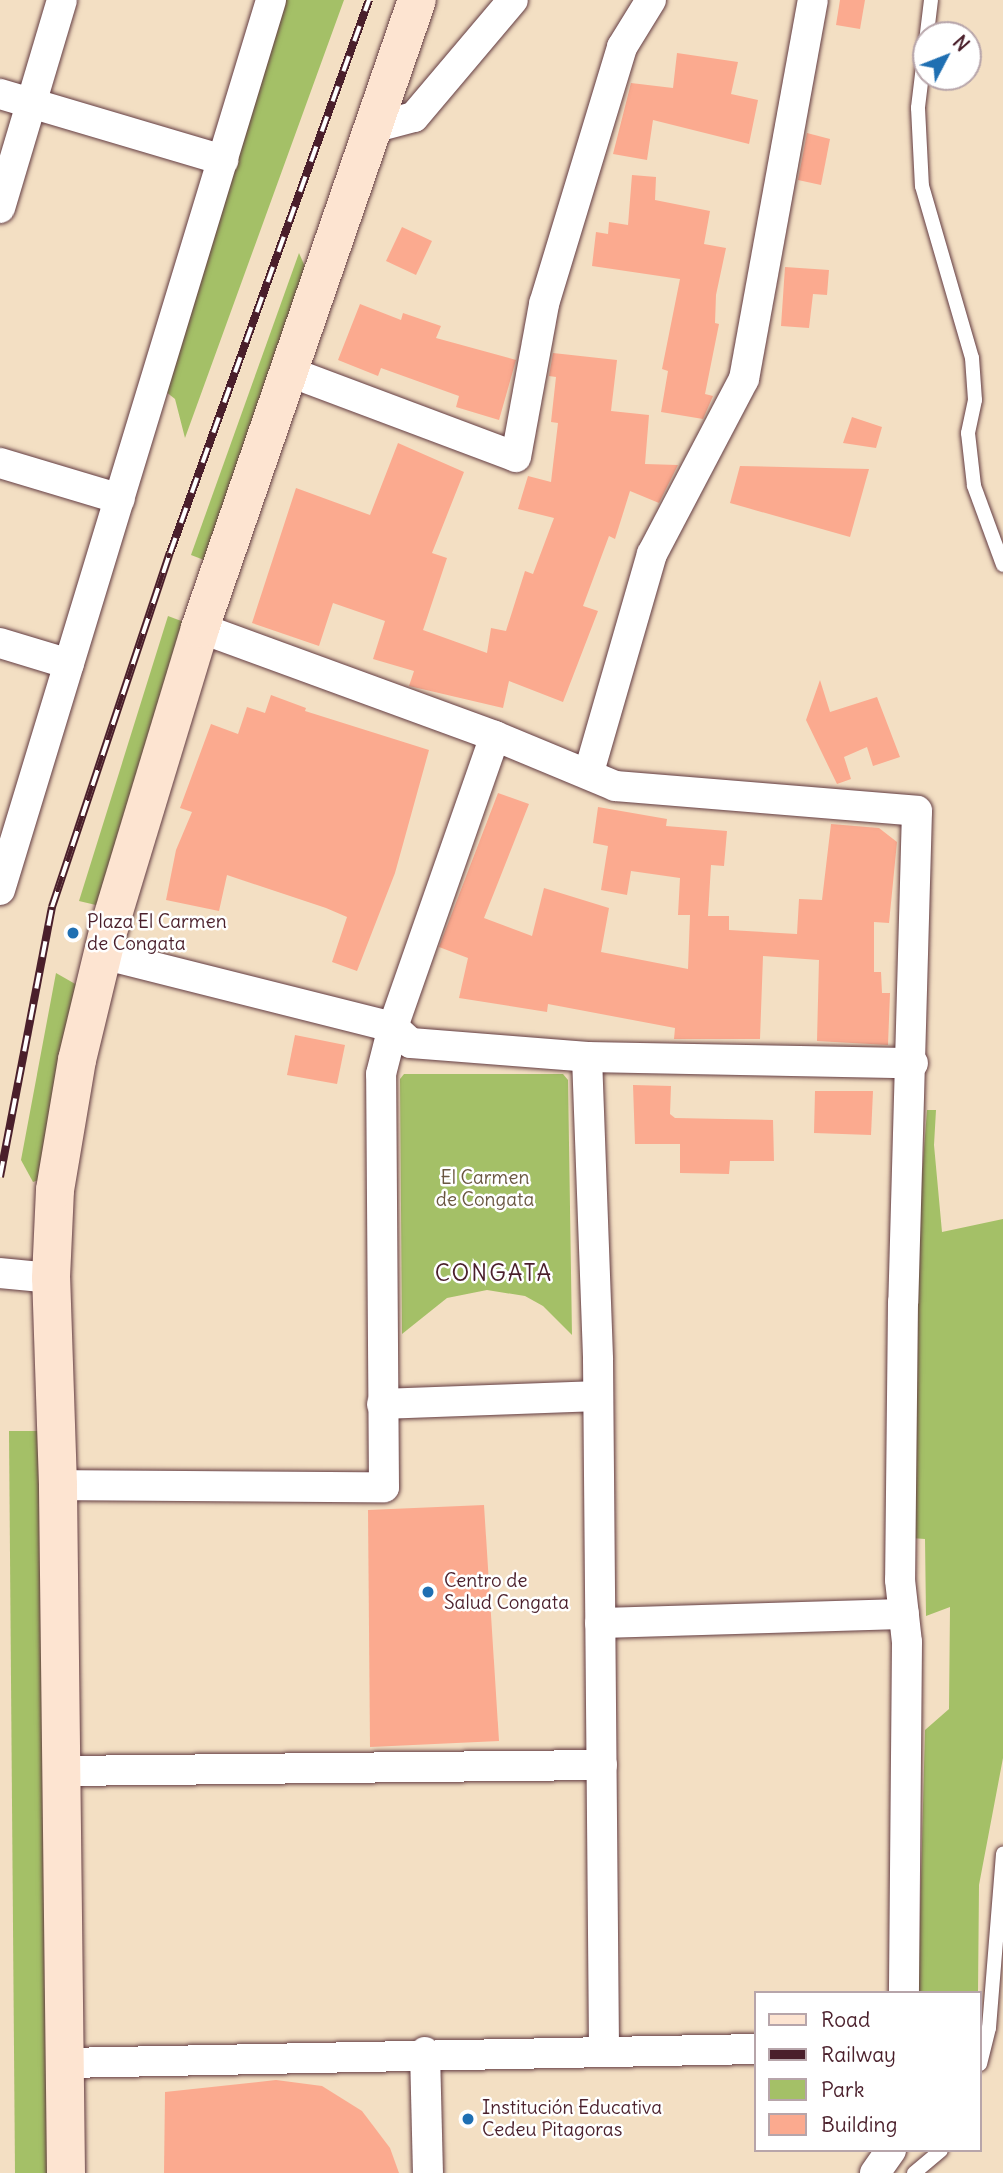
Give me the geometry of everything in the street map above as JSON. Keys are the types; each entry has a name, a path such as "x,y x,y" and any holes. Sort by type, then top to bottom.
{"street":[{"path":"0,208 62,0"},
{"path":"0,890 10,821 69,664 271,0"},
{"path":"66,2173 58,1485 51,1278 55,1190 77,1060 102,954 200,628 376,127 417,0"},
{"path":"376,127 414,117 513,0"},
{"path":"290,372 516,457 544,304 622,47 651,0"},
{"path":"589,772 652,554 744,379 813,0"},
{"path":"0,94 223,160"},
{"path":"0,464 120,499"},
{"path":"200,628 495,736 589,772 615,786 917,811 913,1063 903,1303 900,1580 904,1614 904,1991"},
{"path":"0,643 69,664"},
{"path":"58,1485 384,1488 381,1083 394,1027 495,736"},
{"path":"102,954 394,1027 411,1043 587,1057 913,1063"},
{"path":"587,1057 598,1396 604,2051"},
{"path":"0,1273 51,1278"},
{"path":"382,1404 598,1396"},
{"path":"600,1623 904,1614"},
{"path":"62,1771 602,1765"},
{"path":"65,2063 425,2052 754,2049"},
{"path":"425,2052 428,2173"},
{"path":"875,2173 890,2152"}],"lane":[{"path":"931,0 918,108 922,186 972,358 975,400 968,433 974,486 1003,565"},
{"path":"982,2056 989,2028 1003,1854"},
{"path":"914,2173 939,2152"}],"green space":[{"path":"283,0 344,0 185,438 175,399 165,391"},
{"path":"299,253 306,269 204,560 191,555"},
{"path":"168,616 184,622 100,906 79,901"},
{"path":"56,973 77,985 39,1180 33,1182 21,1160"},
{"name":"El Carmen de Congata","path":"404,1074 563,1074 568,1080 572,1335 543,1306 525,1296 487,1290 447,1298 402,1334 400,1079"},
{"path":"927,1110 936,1110 934,1145 942,1232 1003,1219 1003,1758 979,1885 978,1991 918,1991 925,1730 949,1709 950,1607 926,1616 925,1539 911,1538 917,1241"},
{"path":"9,1431 43,1431 51,2173 15,2173"}],"building":[{"path":"840,0 865,0 860,29 836,25"},
{"path":"677,53 738,62 731,94 758,100 749,144 653,120 647,160 613,154 631,83 673,88"},
{"path":"807,133 830,139 821,185 798,180"},
{"path":"632,175 656,177 655,200 710,211 704,244 726,248 716,295 715,323 719,324 705,394 713,396 703,419 661,412 668,371 662,369 680,279 592,266 596,232 608,234 609,222 628,225"},
{"path":"402,227 432,241 416,275 386,261"},
{"path":"785,267 829,270 827,295 813,294 809,328 781,326"},
{"path":"360,304 401,320 403,313 441,326 436,338 516,360 499,420 456,407 459,396 381,368 378,376 338,360"},
{"path":"553,353 617,360 611,411 649,415 645,464 678,465 659,503 630,491 615,539 609,536 583,606 598,611 563,702 509,681 503,708 409,686 414,671 373,659 385,621 333,603 319,646 252,623 296,488 370,515 398,443 464,472 432,553 447,558 423,630 487,653 491,628 506,631 525,571 533,574 554,518 518,509 528,476 551,482 558,423 551,422 556,377 549,376"},
{"path":"852,417 882,427 876,448 843,443"},
{"path":"740,466 869,469 850,537 730,503"},
{"path":"820,680 830,712 877,697 900,757 873,766 867,747 844,757 851,779 837,784 806,720"},
{"path":"271,695 306,708 305,711 429,750 395,873 357,971 332,962 347,917 326,908 227,875 219,911 166,900 176,850 192,812 180,808 211,724 238,734 247,707 265,713"},
{"path":"498,793 529,804 484,918 532,936 544,888 609,908 601,952 688,969 690,915 678,915 680,878 631,871 627,895 601,890 608,846 593,843 598,807 667,819 666,826 727,831 724,866 711,865 708,916 729,916 729,930 797,934 799,899 822,900 831,824 879,828 897,842 889,923 874,922 874,972 881,972 882,993 890,993 888,1045 817,1041 819,960 763,956 760,1039 674,1039 675,1028 548,1004 547,1012 459,998 468,958 439,947"},
{"path":"295,1035 345,1045 337,1084 287,1075"},
{"path":"633,1085 671,1086 670,1114 675,1118 773,1120 774,1161 730,1161 729,1174 680,1173 680,1144 635,1144"},
{"path":"815,1091 873,1091 871,1135 814,1133"},
{"name":"Centro de Salud Congata","path":"484,1505 499,1741 370,1747 368,1510"},
{"path":"276,2080 322,2086 362,2111 390,2148 399,2173 164,2173 165,2092"}],"railway":[{"path":"0,1177 52,907 170,553 369,0"}],"place":[{"name":"Plaza El Carmen de Congata","path":"73,933"},
{"name":"Centro de Salud Congata","path":"428,1592"},
{"name":"Institución Educativa Cedeu Pitagoras","path":"468,2119"}],"district":[{"name":"CONGATA","path":"494,1273"}]}
